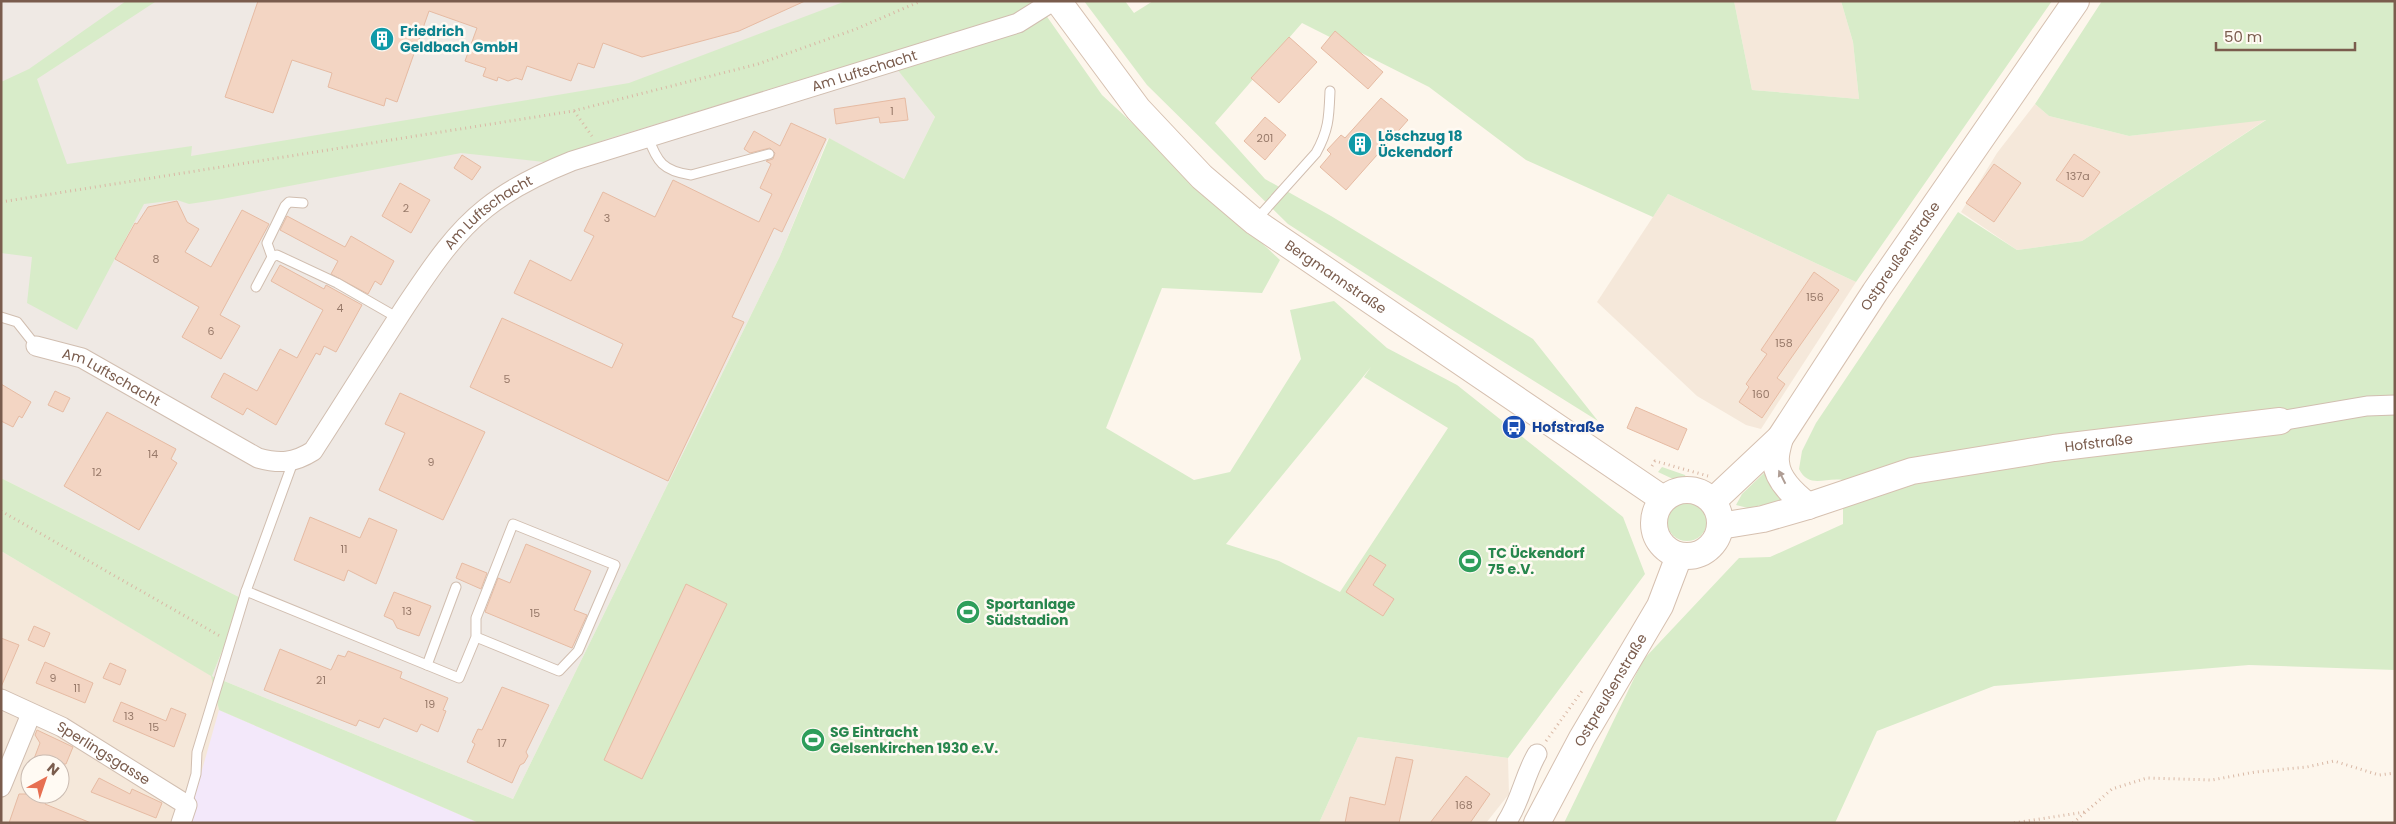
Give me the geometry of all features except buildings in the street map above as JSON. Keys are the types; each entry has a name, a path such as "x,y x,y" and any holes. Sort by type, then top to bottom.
{"street":[{"name":"Am Luftschacht","path":"36,346 82,358 258,458 275,462 293,462 313,452 435,263 466,226 486,208 543,173 603,151 1018,23 1053,1"},
{"name":"Bergmannstraße","path":"1058,1 1138,109 1202,177 1255,222 1663,499"},
{"name":"Ostpreußenstraße","path":"1717,514 1732,483 1780,438 1875,292 2076,1"},
{"name":"Hofstraße","path":"1717,514 1763,519 1912,471 2054,448 2280,421 2367,406 2395,405"},
{"path":"1780,438 1775,462 1790,492 1808,506"},
{"path":"1682,489 1694,490 1705,494 1717,514 1717,537 1711,546 1702,553 1691,556 1679,556 1670,552 1662,545 1653,527 1657,507 1663,499 1672,492 1682,489"},
{"name":"Ostpreußenstraße","path":"1538,823 1582,738 1660,606 1679,556"},
{"name":"Sperlingsgasse","path":"1,700 62,727 184,814"},
{"path":"1,787 31,714"},
{"path":"1506,823 1518,802 1527,770 1537,754"}],"lane":[{"path":"1255,222 1316,153 1329,124 1330,91"},
{"path":"648,137 659,162 679,173 691,175 769,154"},
{"path":"272,257 267,243 286,206 289,202 303,202"},
{"path":"256,287 272,257 277,255 337,283 398,318"},
{"path":"1,317 16,322 36,346"},
{"path":"184,814 196,774 196,752 230,642 246,591 293,462"},
{"path":"246,591 460,678 476,637 476,618 513,524 615,565 578,651 559,671 476,637"},
{"path":"427,665 456,587"}],"path":[{"path":"1,202 573,111 758,64 856,28 921,1"},
{"path":"573,111 603,151"},
{"path":"1655,461 1732,483"},
{"path":"1,511 230,642"},
{"path":"2073,823 2112,789 2147,778 2212,780 2255,772 2307,767 2334,761 2379,775 2395,773"},
{"path":"2014,823 2085,812"}],"shaded area":[{"path":"1,1 849,1 885,53 935,117 904,179 828,138 780,256 513,799 212,676 243,599 1,478"},
{"path":"1734,1 1841,1 1853,42 1859,99 1752,90"},
{"path":"2035,104 2049,116 2129,136 2267,119 2082,241 2017,250 1961,212 1997,153"},
{"path":"1668,194 1856,282 1761,429 1746,425 1697,396 1597,302"},
{"path":"1,551 212,676 219,710 479,823 1,823"},
{"path":"219,710 479,823 187,823"},
{"path":"1358,737 1508,758 1509,794 1486,823 1319,823"}],"green space":[{"path":"126,1 155,2 37,79 67,164 192,146 191,156 629,83 846,1 1036,1 1102,95 1280,260 1262,293 1162,288 1106,428 1194,480 1230,472 1301,359 1290,310 1334,301 1387,348 1457,385 1623,517 1645,574 1508,758 1358,737 1319,823 479,823 219,710 211,676 1,551 1,478 243,599 212,676 513,799 780,256 829,138 904,179 935,117 885,54 607,139 544,162 461,153 222,199 189,204 177,200 144,204 77,330 27,303 32,257 1,253 1,82 29,69","holes":["1371,367 1364,377 1448,428 1340,592 1279,561 1226,544"]},
{"path":"1084,1 1125,1 1134,13 1153,1 1734,1 1752,90 1859,99 1853,42 1841,1 2052,1 1856,282 1668,194 1653,217 1526,160 1429,87 1302,23 1215,123 1265,179 1331,216 1533,339 1598,421 1288,224 1147,85"},
{"path":"2102,1 2395,1 2395,670 2249,665 1994,686 1877,731 1835,823 1564,823 1643,660 1739,558 1770,557 1843,524 1843,480 1818,481 1808,479 1799,469 1802,451 1816,423 1958,212 2017,250 2082,241 2266,120 2129,136 2049,116 2035,104"},
{"path":"1662,467 1685,475 1687,480 1673,479 1658,472"},
{"path":"1765,472 1782,501 1748,508 1736,505 1742,494"},
{"path":"1683,501 1691,501 1698,504 1704,510 1707,521 1704,532 1698,538 1691,541 1683,541 1676,538 1670,532 1667,525 1667,517 1670,510 1676,504"}],"place":[{"name":"Friedrich Geldbach GmbH","path":"382,39"},
{"name":"Löschzug 18 Ückendorf","path":"1360,144"},
{"name":"Hofstraße","path":"1514,427"},
{"name":"TC Ückendorf 75 e.V.","path":"1470,561"},
{"name":"Sportanlage Südstadion","path":"968,612"},
{"name":"SG Eintracht Gelsenkirchen 1930 e.V.","path":"813,740"}]}
